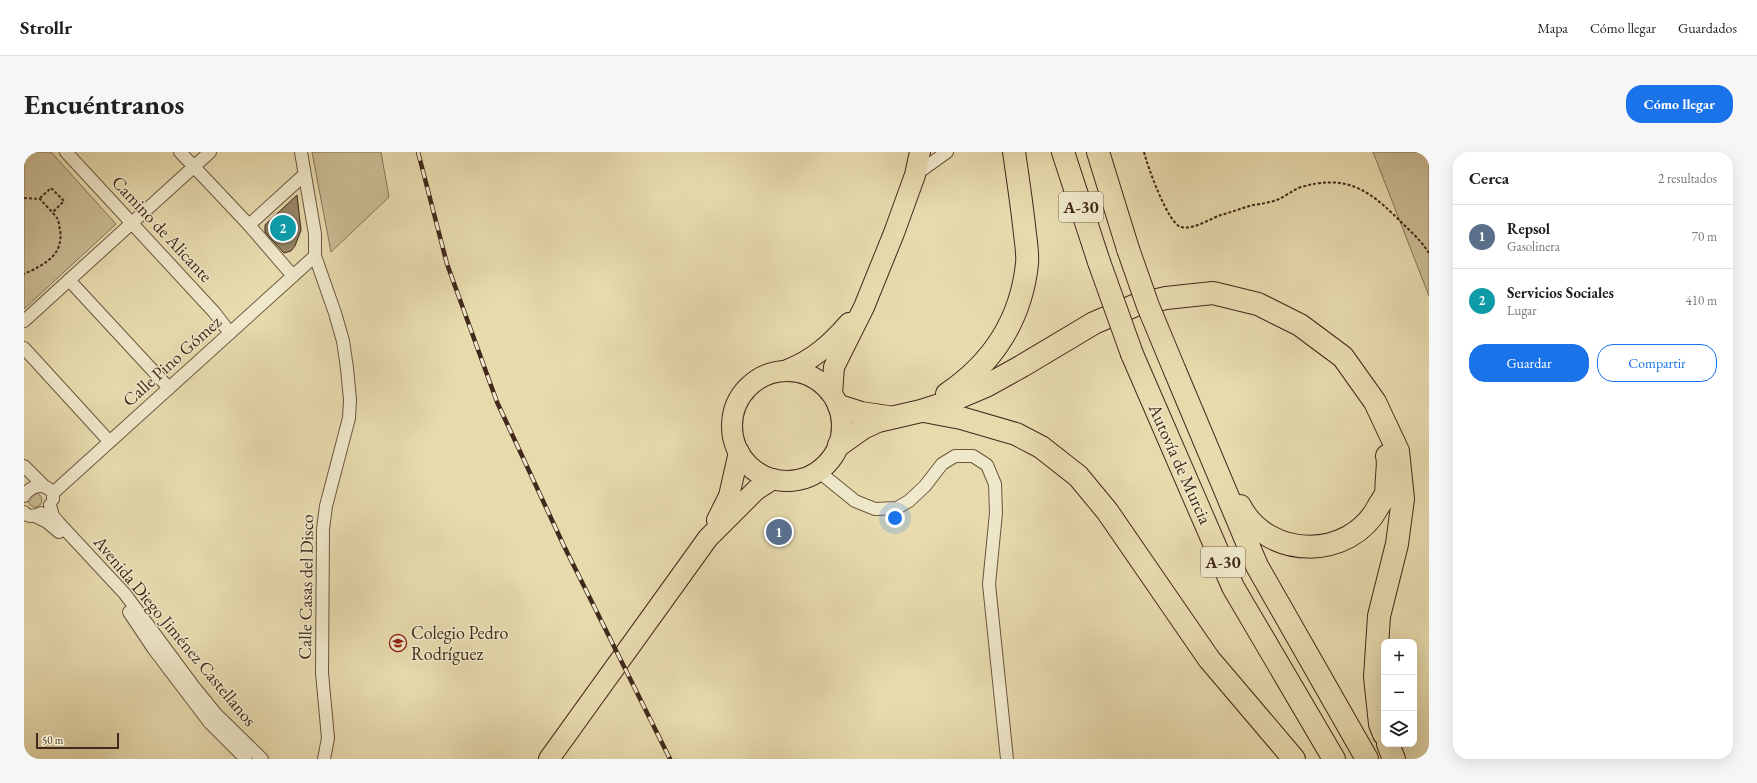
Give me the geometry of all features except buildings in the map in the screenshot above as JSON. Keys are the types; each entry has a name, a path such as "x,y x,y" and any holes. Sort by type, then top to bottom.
{"highway":[{"path":"921,411 957,387 990,357 1003,337 1014,315 1022,291 1027,263 1014,152"},
{"name":"Autovía de Murcia","path":"1064,152 1099,262 1132,354 1233,587 1334,759"},
{"name":"Autovía de Murcia","path":"1098,152 1128,249 1148,306 1257,566 1367,759"},
{"path":"839,445 863,428 888,417 921,411 946,403 986,386 1094,323 1136,306 1166,298 1213,293 1258,304 1300,325 1343,357 1375,402 1398,451 1403,498 1397,544 1379,616 1375,677 1381,726"},
{"path":"1175,372 1246,517 1263,533 1290,544 1319,547 1340,542 1356,532 1373,516 1386,493 1388,460 1375,402"},
{"path":"836,400 861,413 888,417"},
{"path":"921,411 962,418 1016,434 1042,447 1078,476 1112,518 1209,659 1294,759"},
{"path":"1389,747 1394,759"}],"main road":[{"path":"864,307 837,338 818,354 803,364 787,370 771,373 756,380 744,390 736,405 732,420 733,437 739,452 748,464 759,473 773,479 788,481 804,479 818,472 831,460 839,445 842,432 842,419 836,400 834,367 864,307 894,234 915,175 920,152"},
{"path":"787,370 805,373 820,381 836,400"},
{"path":"708,538 728,496 739,452"},
{"path":"549,759 708,538 750,495 773,479"}],"street":[{"name":"Camino de Alicante","path":"66,152 214,312 230,333"},
{"path":"180,152 249,225 293,276"},
{"path":"24,321 210,152"},
{"name":"Calle Casas del Disco","path":"301,152 314,234 315,256 336,313 343,341 350,400 349,418 326,506 323,529 322,672 328,738 324,759"},
{"path":"915,175 947,152"},
{"path":"249,225 304,175"},
{"name":"Calle Pino Gómez","path":"53,493 315,256"},
{"path":"69,280 169,388"},
{"path":"24,348 109,441"},
{"path":"818,472 855,501 875,509 897,508 909,501 925,486 942,464 955,456 973,456 987,465 995,484 996,513 989,584 1007,759"},
{"path":"24,466 53,493 53,498 50,505"},
{"path":"24,496 31,488 43,485"},
{"name":"Avenida Diego Jiménez Castellanos","path":"27,514 45,510 50,505 53,516 125,594 194,687 216,714 262,759"},
{"name":"Avenida Diego Jiménez Castellanos","path":"27,514 55,527 105,581 210,723 246,759"}],"path":[{"path":"1144,152 1167,212 1175,224 1181,227 1196,225 1210,218 1253,205 1273,202 1300,188 1333,182 1353,185 1370,194 1391,212 1424,245 1429,253"},
{"path":"40,199 51,188 64,201 52,212"},
{"path":"24,198 40,199 58,219 61,238 60,245 53,256 42,266 24,274"}],"shaded area":[{"path":"24,152 51,152 116,224 24,309"},
{"path":"312,152 381,152 389,197 331,252"},
{"path":"1373,152 1429,152 1429,296"},
{"path":"32,493 38,493 42,497 42,503 38,507 32,507 28,503 28,497"}],"railway":[{"path":"418,152 447,264 497,402 564,546 670,759"}],"place":[{"name":"Servicios Sociales","path":"283,228"},
{"name":"Repsol","path":"779,532"},
{"name":"Colegio Pedro Rodríguez","path":"398,643"}]}
